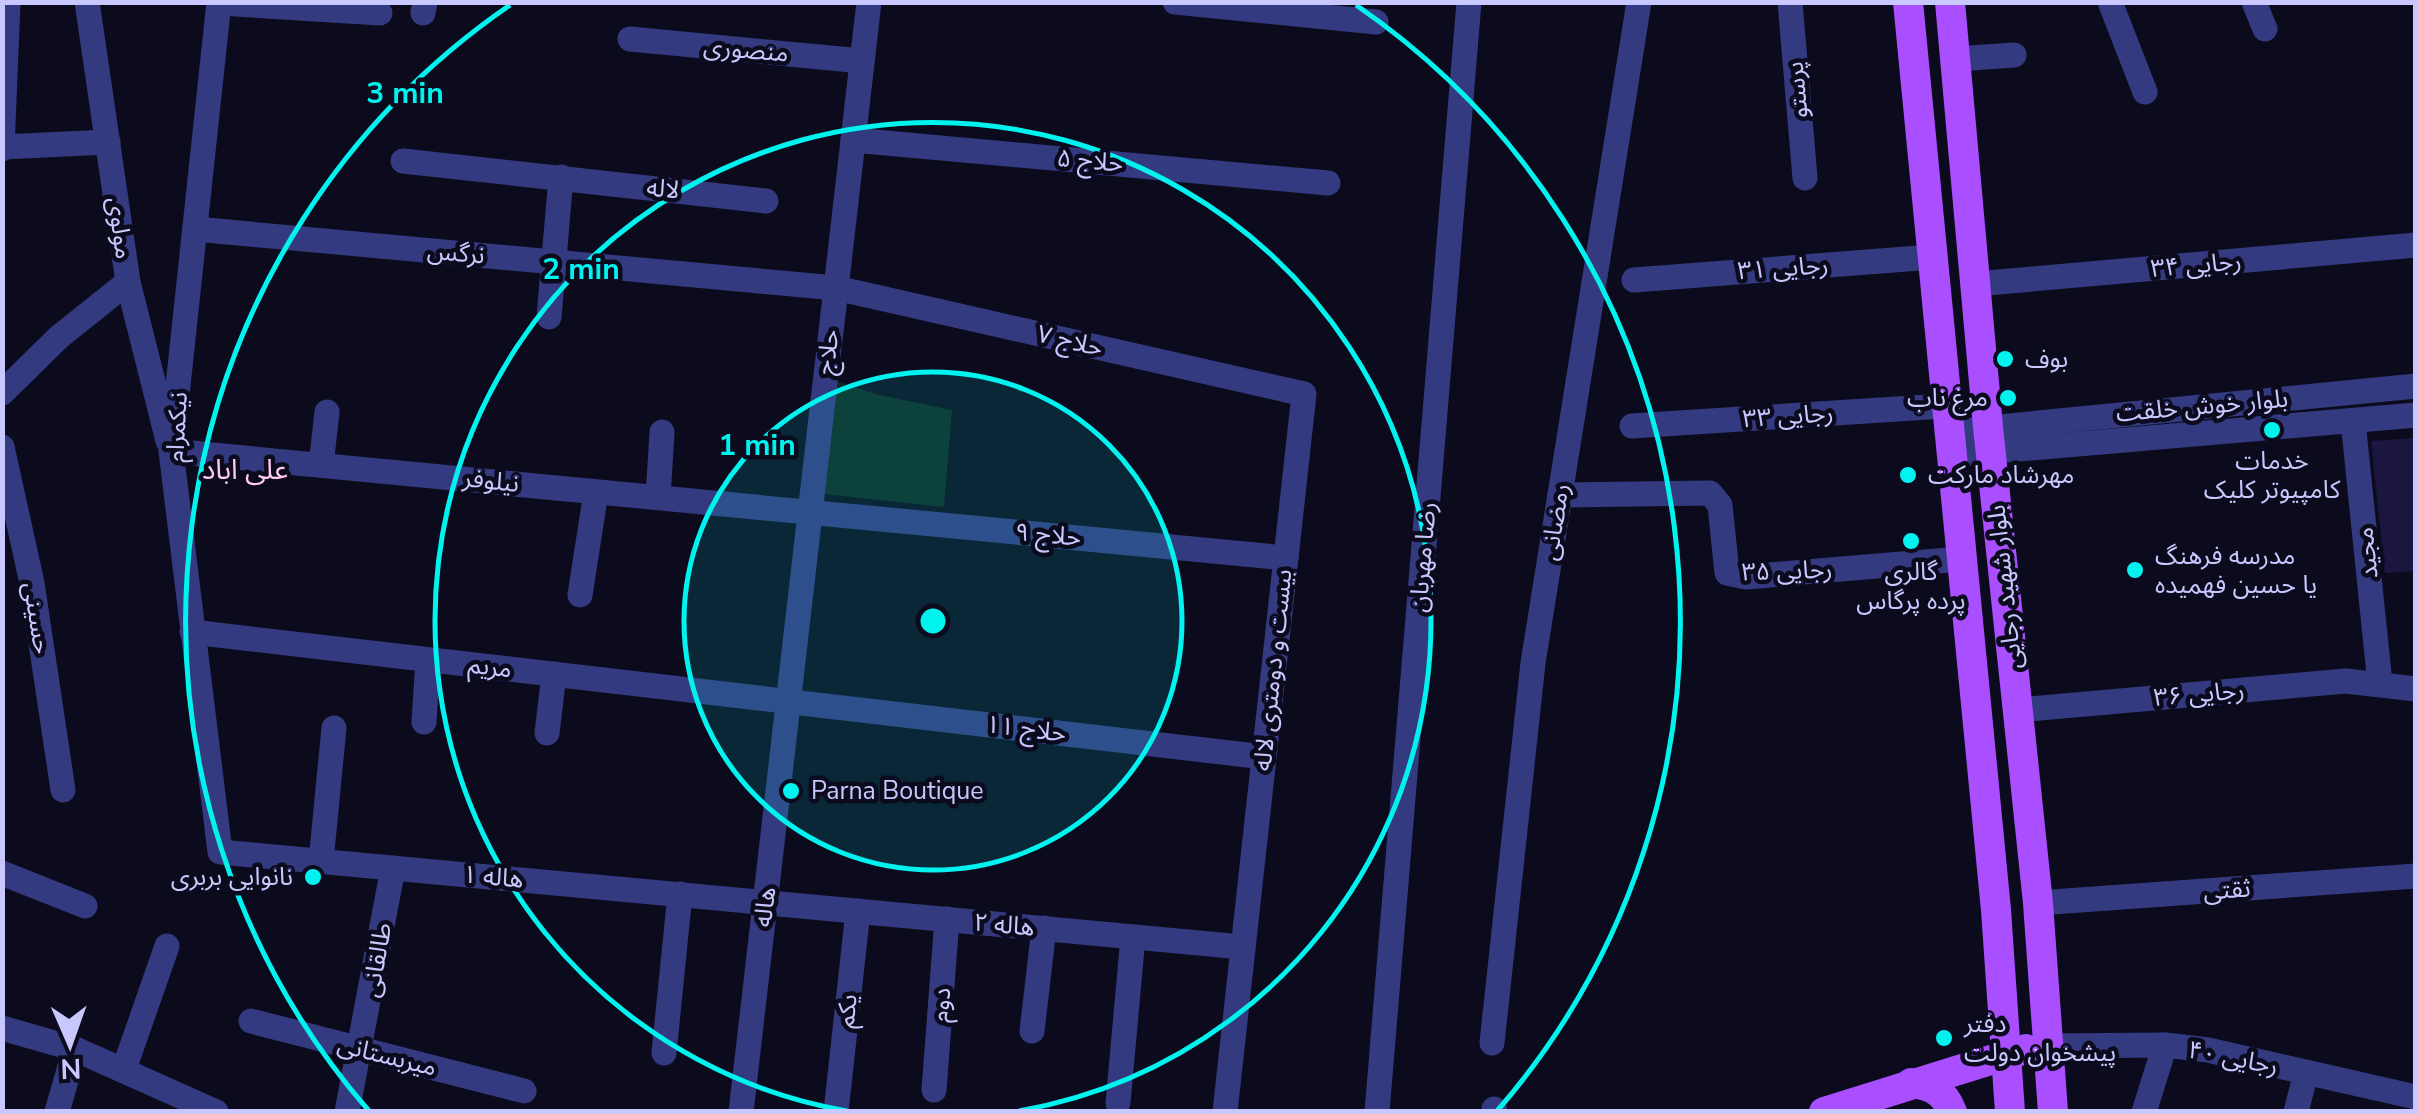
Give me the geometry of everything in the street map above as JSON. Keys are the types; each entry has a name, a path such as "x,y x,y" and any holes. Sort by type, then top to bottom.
{"main road":[{"name":"بلوار شهید رجایی","path":"1908,2 2010,1112"},
{"name":"بلوار شهید رجایی","path":"1950,2 1989,439 2038,903 2053,1112"},
{"path":"1824,1112 2006,1052 2048,1046"},
{"path":"1911,1083 1932,1086 1946,1097 1952,1112"}],"street":[{"name":"مولوی","path":"87,2 128,282 171,450"},
{"name":"حلاج","path":"788,702 868,2"},
{"path":"1175,2 1376,22"},
{"name":"رضا مهربان","path":"1377,1112 1469,2"},
{"name":"رمضانی","path":"1492,1043 1533,663 1639,2"},
{"name":"پرستو","path":"1790,2 1804,178"},
{"path":"2110,2 2145,92"},
{"path":"2254,2 2265,29"},
{"path":"219,3 380,13"},
{"name":"نیکمرام","path":"219,3 171,450 220,852"},
{"path":"6,5 2,148 108,142"},
{"name":"منصوری","path":"630,39 862,61"},
{"path":"1956,59 2014,56"},
{"name":"حلاج ۵","path":"853,140 1328,183"},
{"name":"لاله","path":"404,161 766,201"},
{"path":"549,318 561,178"},
{"name":"نرگس","path":"195,228 836,288"},
{"name":"رجایی ۳۴","path":"1976,284 2416,245"},
{"name":"رجایی ۳۱","path":"1634,280 1932,257"},
{"path":"2,393 58,337 128,282"},
{"name":"حلاج ۷","path":"836,288 1304,394"},
{"name":"بلوار خوش خلقت","path":"1989,439 2416,386"},
{"name":"بیست و دومتری لاله","path":"1225,1112 1304,394"},
{"path":"321,465 328,412"},
{"name":"بلوار خوش خلقت","path":"1989,439 2416,415"},
{"name":"مجید","path":"2353,421 2380,684"},
{"name":"رجایی ۳۳","path":"1632,426 1947,431 1989,439"},
{"path":"658,498 662,432"},
{"name":"حسینی","path":"2,447 32,582 64,790"},
{"name":"نیلوفر","path":"171,450 810,512"},
{"path":"580,595 596,492"},
{"name":"رجایی ۳۵","path":"1560,494 1710,493 1720,504 1727,573 1746,576 1960,559"},
{"name":"حلاج ۹","path":"810,512 1286,558"},
{"name":"مریم","path":"192,632 788,702"},
{"path":"424,722 428,660"},
{"path":"547,734 554,674"},
{"name":"رجایی ۳۶","path":"2018,710 2346,681 2416,689"},
{"name":"حلاج ۱۱","path":"788,702 1264,757"},
{"name":"هاله","path":"740,1112 788,702"},
{"path":"321,861 334,728"},
{"name":"هاله ۱","path":"220,852 766,902"},
{"name":"طالقانی","path":"347,1112 393,868"},
{"path":"2,873 85,906"},
{"name":"ثقتی","path":"2038,903 2416,876"},
{"path":"664,1053 680,894"},
{"name":"هاله ۲","path":"766,902 1242,946"},
{"name":"یکم","path":"836,1112 858,911"},
{"name":"دوم","path":"934,1090 947,919"},
{"path":"1032,1031 1044,928"},
{"path":"1118,1103 1133,936"},
{"path":"124,1068 168,946"},
{"name":"میربستانی","path":"251,1021 524,1091"},
{"path":"2,1028 75,1048 216,1112"},
{"path":"2144,1112 2165,1044"},
{"name":"رجایی ۴۰","path":"2048,1046 2165,1044 2416,1098"},
{"path":"58,1112 75,1048"},
{"path":"2296,1112 2306,1072"}],"green space":[{"path":"825,377 875,394 952,410 944,507 813,493"}],"building":[{"path":"2416,438 2416,571 2385,573 2371,441"}],"place":[{"name":"بوف","path":"2005,359"},
{"name":"مرغ ناب","path":"2008,398"},
{"name":"خدمات کامپیوتر کلیک","path":"2272,430"},
{"name":"مهرشاد مارکت","path":"1908,475"},
{"name":"گالری پرده پرگاس","path":"1911,541"},
{"name":"مدرسه فرهنگ یا حسین فهمیده","path":"2135,570"},
{"name":"Parna Boutique","path":"791,791"},
{"name":"نانوایی بربری","path":"313,877"},
{"name":"دفتر پیشخوان دولت","path":"1944,1038"}],"district":[{"name":"علی اباد","path":"245,470"}]}
